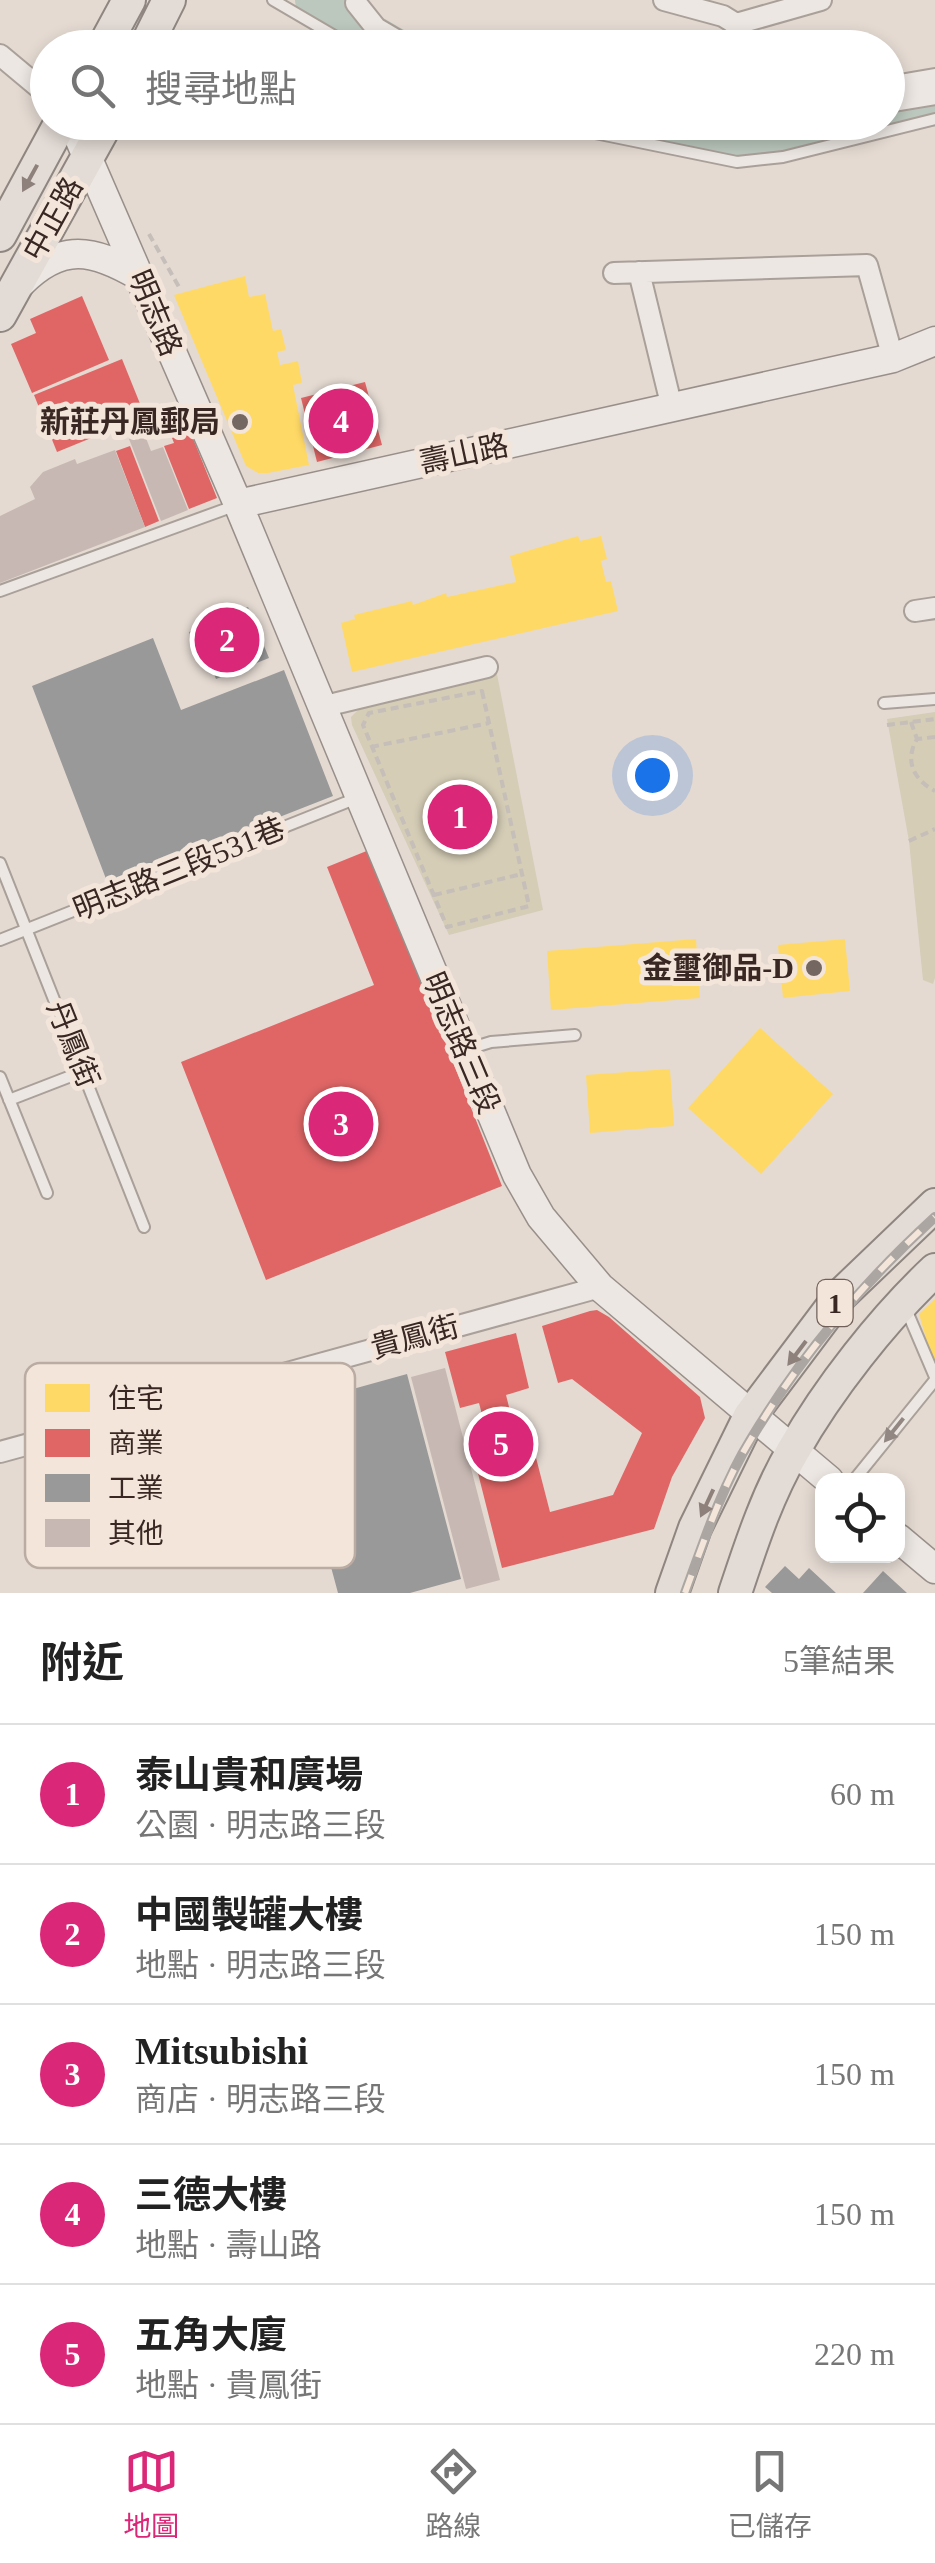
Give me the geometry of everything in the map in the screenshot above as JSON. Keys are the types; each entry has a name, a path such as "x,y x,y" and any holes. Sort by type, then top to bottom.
{"main road":[{"path":"113,30 129,0"},
{"path":"154,30 169,0"},
{"name":"中正路","path":"0,234 51,140"},
{"name":"明志路","path":"80,140 238,504"},
{"name":"中正路","path":"7,302 97,140"},
{"path":"7,302 38,266 61,254 86,253 111,260 140,276"},
{"name":"壽山路","path":"238,504 893,358 935,341"},
{"name":"明志路三段","path":"238,504 517,1175 541,1217 600,1287 820,1473"},
{"name":"1","path":"672,1593 695,1528 750,1416 840,1295 935,1205"},
{"name":"1","path":"735,1593 770,1498 793,1451 863,1350 902,1301 935,1270"},
{"path":"905,1544 935,1569"}],"street":[{"path":"664,0 724,16 736,24 821,0"},
{"path":"358,1 379,30"},
{"path":"736,24 736,30"},
{"path":"0,55 30,80"},
{"path":"905,83 935,78"},
{"path":"905,99 935,94"},
{"path":"614,273 866,265 893,358"},
{"path":"639,272 672,408"},
{"path":"321,708 487,667"},
{"name":"貴鳳街","path":"324,1363 600,1287"},
{"name":"貴鳳街","path":"0,1452 25,1445"}],"lane":[{"path":"273,0 324,30"},
{"path":"905,126 935,119"},
{"path":"629,140 737,162 783,157 851,140"},
{"name":"壽山路","path":"0,591 238,504"},
{"path":"884,703 935,699"},
{"name":"明志路三段531巷","path":"0,940 359,798"},
{"name":"丹鳳街","path":"0,863 144,1227"},
{"path":"464,1050 491,1042 575,1035"},
{"path":"9,1100 84,1071"},
{"path":"0,1077 46,1193"},
{"path":"860,1473 935,1378 902,1301"}],"path":[{"path":"364,718 362,725 448,927 530,906 482,692"},
{"path":"887,724 935,719"},
{"path":"911,722 918,739"},
{"path":"371,747 489,723"},
{"path":"918,739 935,737"},
{"path":"918,739 912,749 914,772 935,791"},
{"path":"909,841 935,829"},
{"path":"434,895 522,874"}],"shaded area":[{"path":"497,674 543,910 449,935 351,717 364,704"},
{"path":"935,712 933,984 923,980 909,841 887,719"}],"building: 住宅":[{"path":"245,276 249,297 265,294 273,331 281,329 286,350 277,352 280,365 298,361 302,383 293,385 309,465 268,473 258,473 246,466 174,295"},
{"path":"578,536 580,541 601,536 607,559 601,561 606,582 611,581 618,611 352,672 341,623 355,619 354,615 412,601 413,605 446,593 447,597 516,582 510,556"},
{"path":"696,939 700,998 551,1010 547,951"},
{"name":"金璽御品-D","path":"845,939 850,991 783,998 778,945"},
{"path":"760,1028 833,1094 761,1174 688,1108"},
{"path":"670,1069 674,1126 590,1133 586,1075"},
{"path":"935,1299 935,1365 934,1365 919,1314"}],"building: 商業":[{"path":"82,296 109,360 32,393 11,344 36,333 30,319"},
{"path":"122,359 145,416 57,452 34,395"},
{"path":"365,382 382,445 317,462 301,398"},
{"path":"184,416 217,498 189,509 164,446 174,443 166,423"},
{"path":"130,446 159,521 145,527 116,451"},
{"path":"369,850 502,1186 266,1280 181,1062 374,985 327,867"},
{"path":"597,1310 609,1317 700,1397 705,1418 672,1477 654,1529 502,1568 467,1430 485,1426 479,1403 460,1408 445,1352 516,1333 529,1388 506,1395 513,1423 526,1419 550,1512 613,1495 642,1433 572,1379 558,1383 542,1326"}],"building: 工業":[{"path":"248,607 269,658 216,679 203,648 197,651 189,632"},
{"path":"153,638 181,710 284,670 333,796 108,884 32,686"},
{"path":"407,1374 461,1579 410,1593 338,1593 331,1568 355,1568 355,1388"},
{"path":"785,1566 799,1579 809,1568 836,1593 772,1593 765,1587"},
{"path":"883,1571 907,1593 863,1593"}],"building: 其他":[{"path":"144,433 151,451 163,447 188,510 161,521 129,439"},
{"path":"115,450 145,527 0,583 0,516 35,499 30,487 43,472 75,459 77,464"},
{"path":"445,1368 500,1580 466,1589 411,1377"}],"waterway":[{"path":"314,0 366,30"},
{"path":"905,113 935,107"},
{"path":"733,140 761,140"}],"railway":[{"path":"685,1593 731,1476 771,1408 835,1321 935,1217"}],"place":[{"name":"三德大樓","path":"341,421"},
{"name":"新莊丹鳳郵局","path":"240,422"},
{"name":"中國製罐大樓","path":"227,640"},
{"name":"泰山貴和廣場","path":"460,817"},
{"name":"金璽御品-D","path":"814,968"},
{"name":"Mitsubishi","path":"341,1124"},
{"name":"五角大廈","path":"501,1444"}]}
